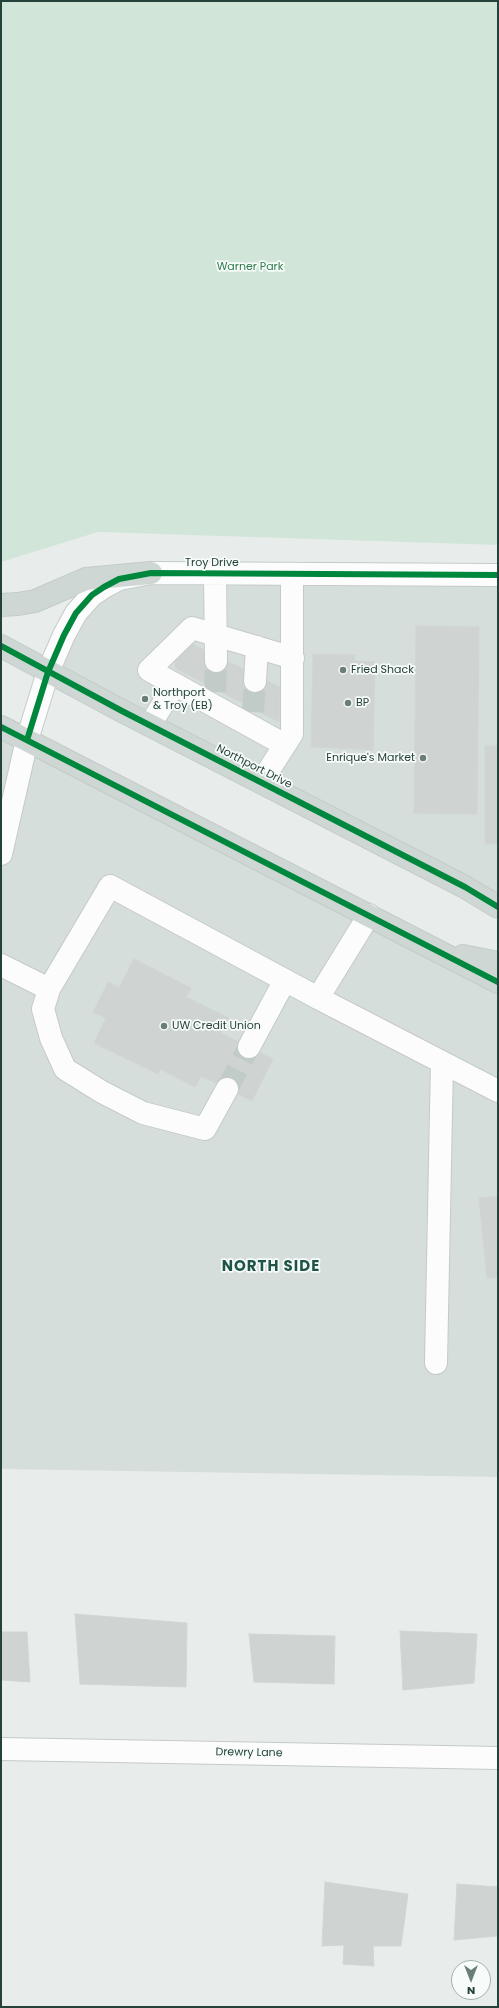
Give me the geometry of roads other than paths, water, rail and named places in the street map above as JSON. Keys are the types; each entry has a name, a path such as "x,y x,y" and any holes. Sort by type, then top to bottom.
{"main road":[{"path":"1,605 18,604 36,600 86,579 151,573"},
{"name":"Northport Drive","path":"1,646 150,725 465,887 498,907"},
{"path":"1,726 498,982"},
{"path":"433,949 498,963"}],"street":[{"name":"Troy Drive","path":"1,854 28,740 48,672 64,635 76,613 92,595 104,587 120,579 151,573 498,575"},
{"path":"215,573 216,661"},
{"path":"261,782 292,734 292,574"},
{"path":"285,745 253,720 215,700 174,686 149,670 192,628 293,658"},
{"path":"255,681 257,648"},
{"path":"150,725 174,686"},
{"path":"227,1089 205,1129 143,1113 102,1092 65,1069 51,1038 43,1009 49,989 110,886 318,998 498,1091"},
{"path":"318,998 369,915"},
{"path":"1,965 49,989"},
{"path":"249,1047 285,980"},
{"path":"436,1364 442,1062"},
{"name":"Drewry Lane","path":"1,1749 498,1758"}],"tunnel":[{"path":"215,692 216,661"},
{"path":"253,712 255,681"},
{"path":"227,1089 249,1047"}],"place":[{"name":"Fried Shack","path":"343,670"},
{"name":"Northport & Troy (EB)","path":"145,699"},
{"name":"BP","path":"348,703"},
{"name":"Enrique's Market","path":"423,758"},
{"name":"UW Credit Union","path":"164,1026"}],"district":[{"name":"NORTH SIDE","path":"271,1267"}],"park label":[{"name":"Warner Park","path":"250,267"}]}
